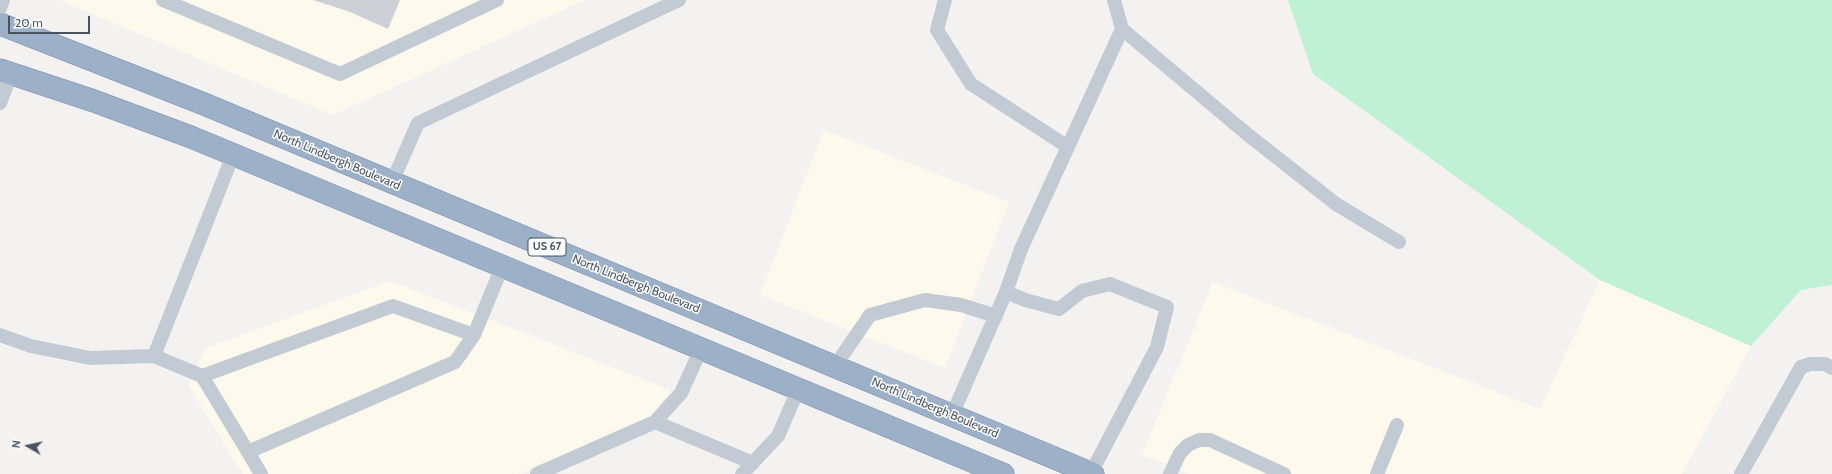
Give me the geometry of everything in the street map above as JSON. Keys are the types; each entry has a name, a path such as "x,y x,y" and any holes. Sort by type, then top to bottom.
{"highway":[{"name":"North Lindbergh Boulevard","path":"0,24 204,104 1092,473"},
{"path":"6,72 94,101 233,155 701,349 974,468 1003,474"}],"lane":[{"path":"0,8 3,0"},
{"path":"163,0 340,74 497,0"},
{"path":"392,182 418,123 679,0"},
{"path":"945,0 937,30 971,84 1068,147"},
{"path":"1114,0 1122,29 1247,134 1336,204 1399,242"},
{"path":"952,415 1006,292 1021,249 1122,29"},
{"path":"0,103 6,72"},
{"path":"154,356 233,155"},
{"path":"248,452 454,362 474,335 502,267"},
{"path":"1006,292 1025,300 1059,309 1082,292 1110,284 1167,307 1157,347 1092,473"},
{"path":"835,366 870,315 925,300 961,305 996,316"},
{"path":"202,376 393,306 474,335"},
{"path":"0,335 31,346 90,358 154,356 202,376 261,474"},
{"path":"537,474 655,422 681,393 701,349"},
{"path":"1741,474 1801,367 1810,364 1825,364 1832,368"},
{"path":"742,474 778,436 798,390"},
{"path":"655,422 753,463"},
{"path":"1377,474 1397,424"},
{"path":"1170,474 1180,454 1188,445 1199,440 1210,440 1284,474"}],"shaded area":[{"path":"59,0 585,0 333,115"},
{"path":"824,130 1009,202 945,368 760,295"},
{"path":"1600,280 1751,346 1682,474 1191,474 1142,455 1213,282 1540,409"},
{"path":"390,281 671,390 650,416 519,474 243,474 188,385 206,348"}],"green space":[{"path":"1288,0 1832,0 1832,285 1801,290 1751,346 1600,280 1313,74"}],"building":[{"path":"313,0 400,0 388,29 350,12"}]}
